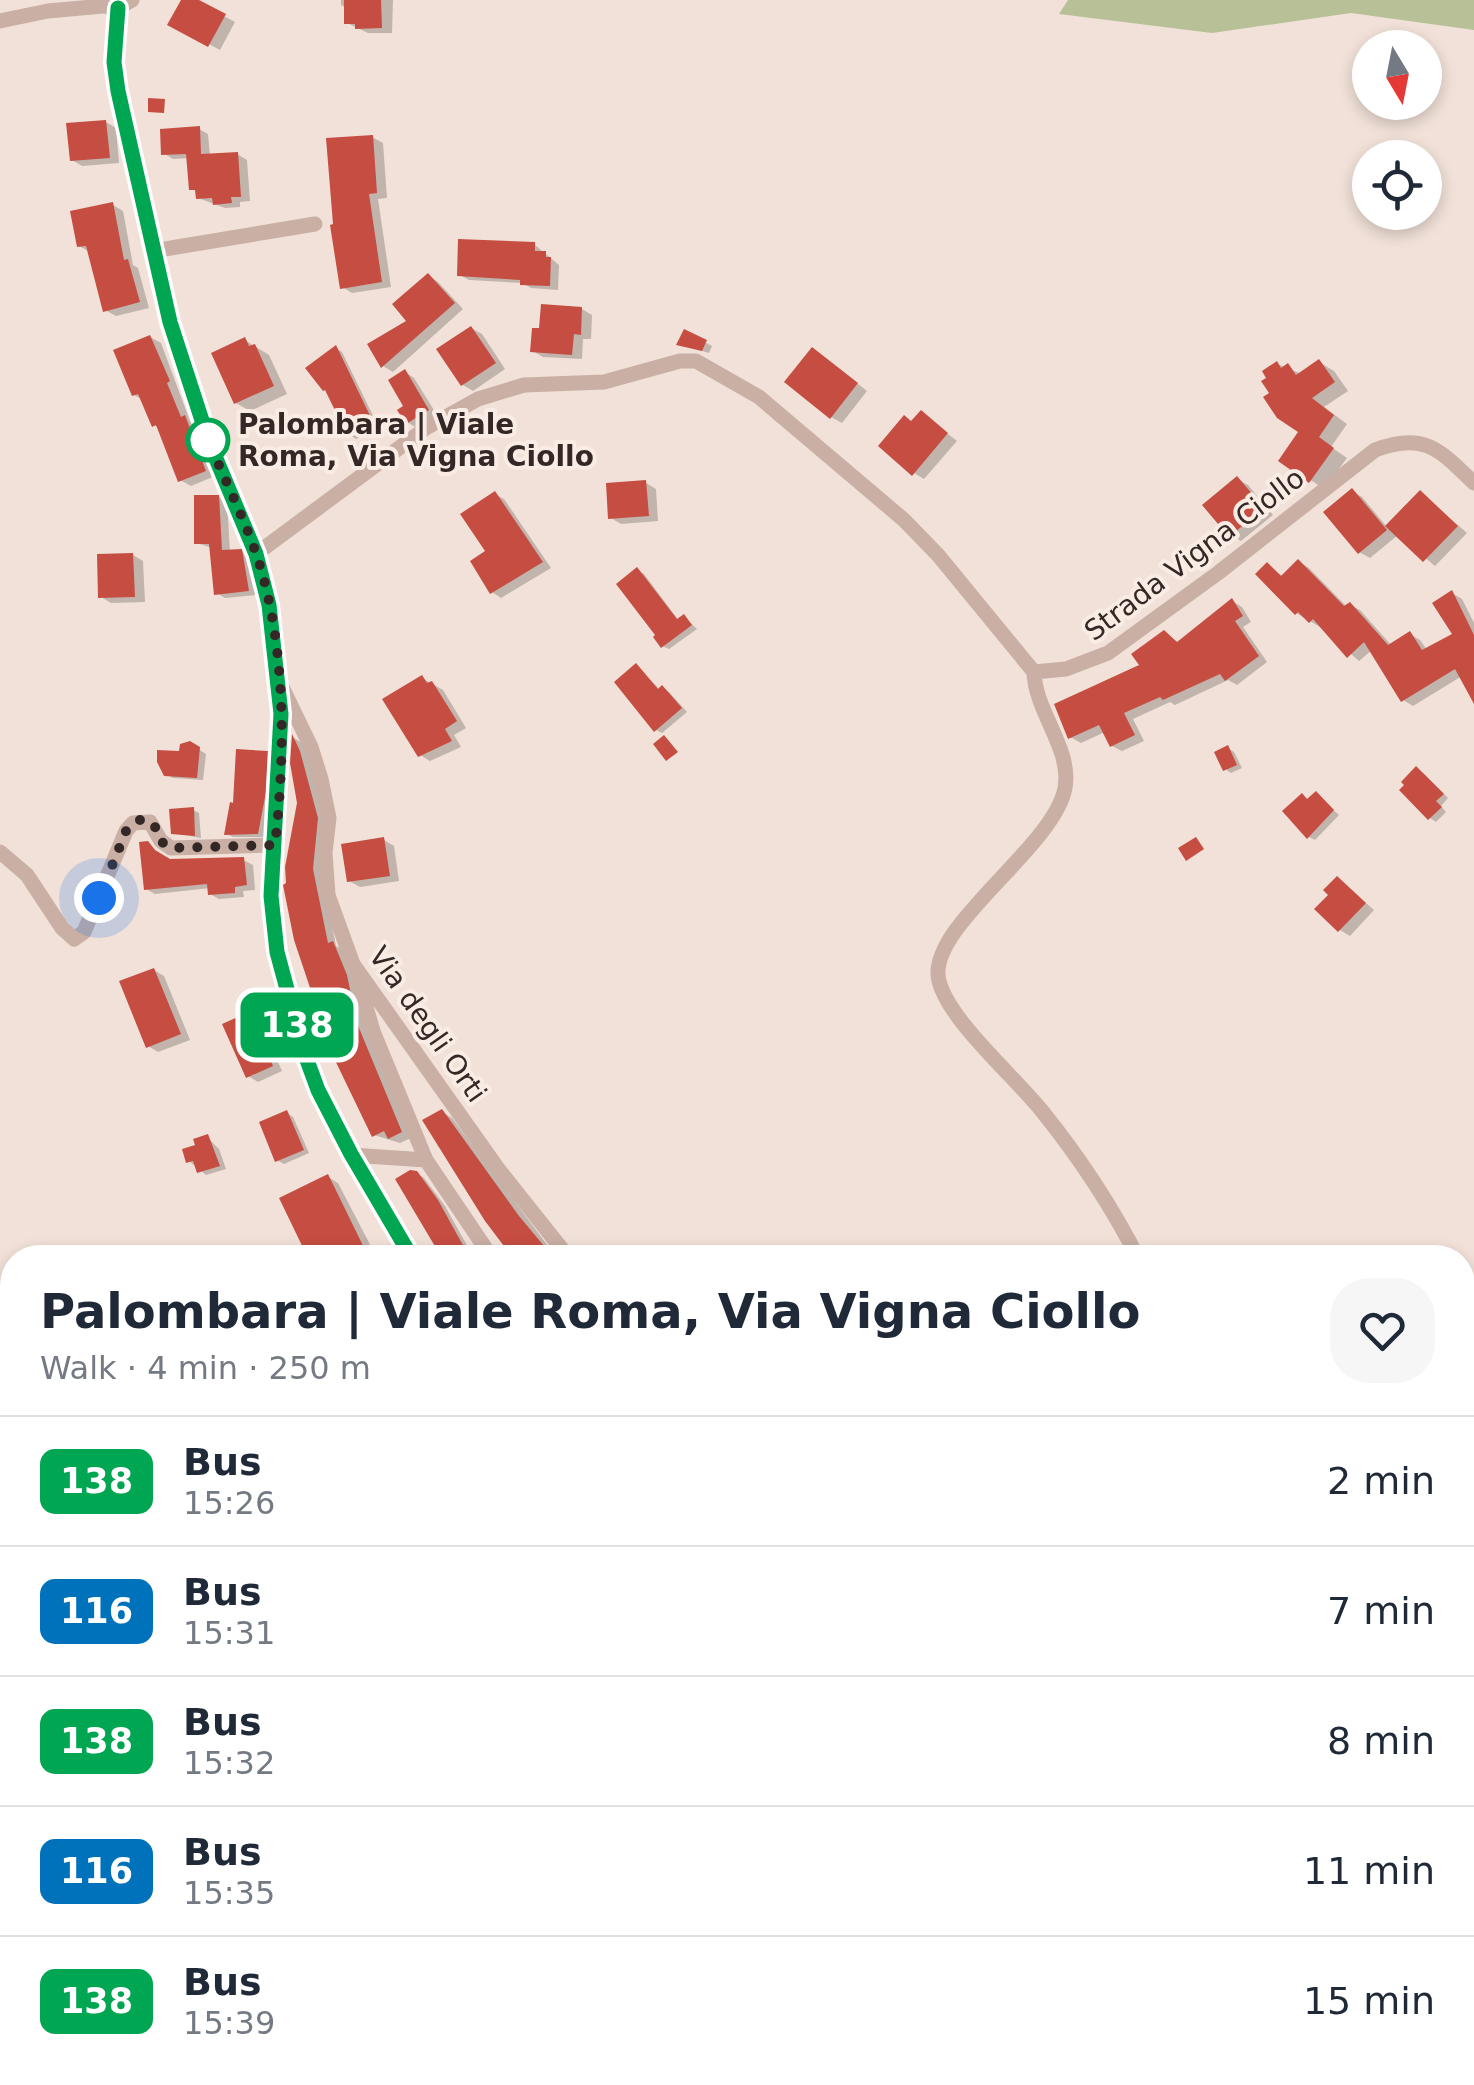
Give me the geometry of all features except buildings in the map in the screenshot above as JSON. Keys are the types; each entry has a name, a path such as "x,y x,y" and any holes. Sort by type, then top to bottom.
{"street":[{"path":"0,21 112,3 118,91 153,252 194,400 256,554 269,605 281,740 271,896 277,952 311,1070 351,1154 404,1245"},
{"path":"153,252 315,224"},
{"path":"256,554 426,428 478,399 515,387 604,382 680,361 696,361 759,398 904,520 938,555 1034,672 1038,698 1063,761 1066,782 1062,796 1045,828 953,934 938,962 938,975 954,1010 1039,1107 1080,1161 1130,1245"},
{"name":"Strada Vigna Ciollo","path":"1034,672 1066,669 1108,654 1375,450 1407,442 1427,444 1441,450 1474,483"},
{"name":"Via degli Orti","path":"278,679 311,748 321,779 329,818 324,853 328,895 356,969 499,1170 559,1245"},
{"path":"0,852 27,875 62,928 74,939 84,932 126,831 133,823 150,822 160,841 171,848 275,845"},
{"path":"356,969 373,1031 426,1160 483,1245"},
{"path":"351,1154 426,1160"}],"green space":[{"path":"1068,0 1474,0 1474,30 1351,13 1212,33 1059,14"}],"bus line":[{"name":"138","path":"118,8 114,62 118,91 164,299 199,415 256,554 273,624 281,714 271,896 277,952 318,1090 404,1245"}],"place":[{"name":"Palombara | Viale Roma, Via Vigna Ciollo","path":"208,440"}],"route":[{"path":"99,898 126,831 140,820 154,824 160,841 171,848 275,845 281,714 273,624 256,554 208,440"}]}
